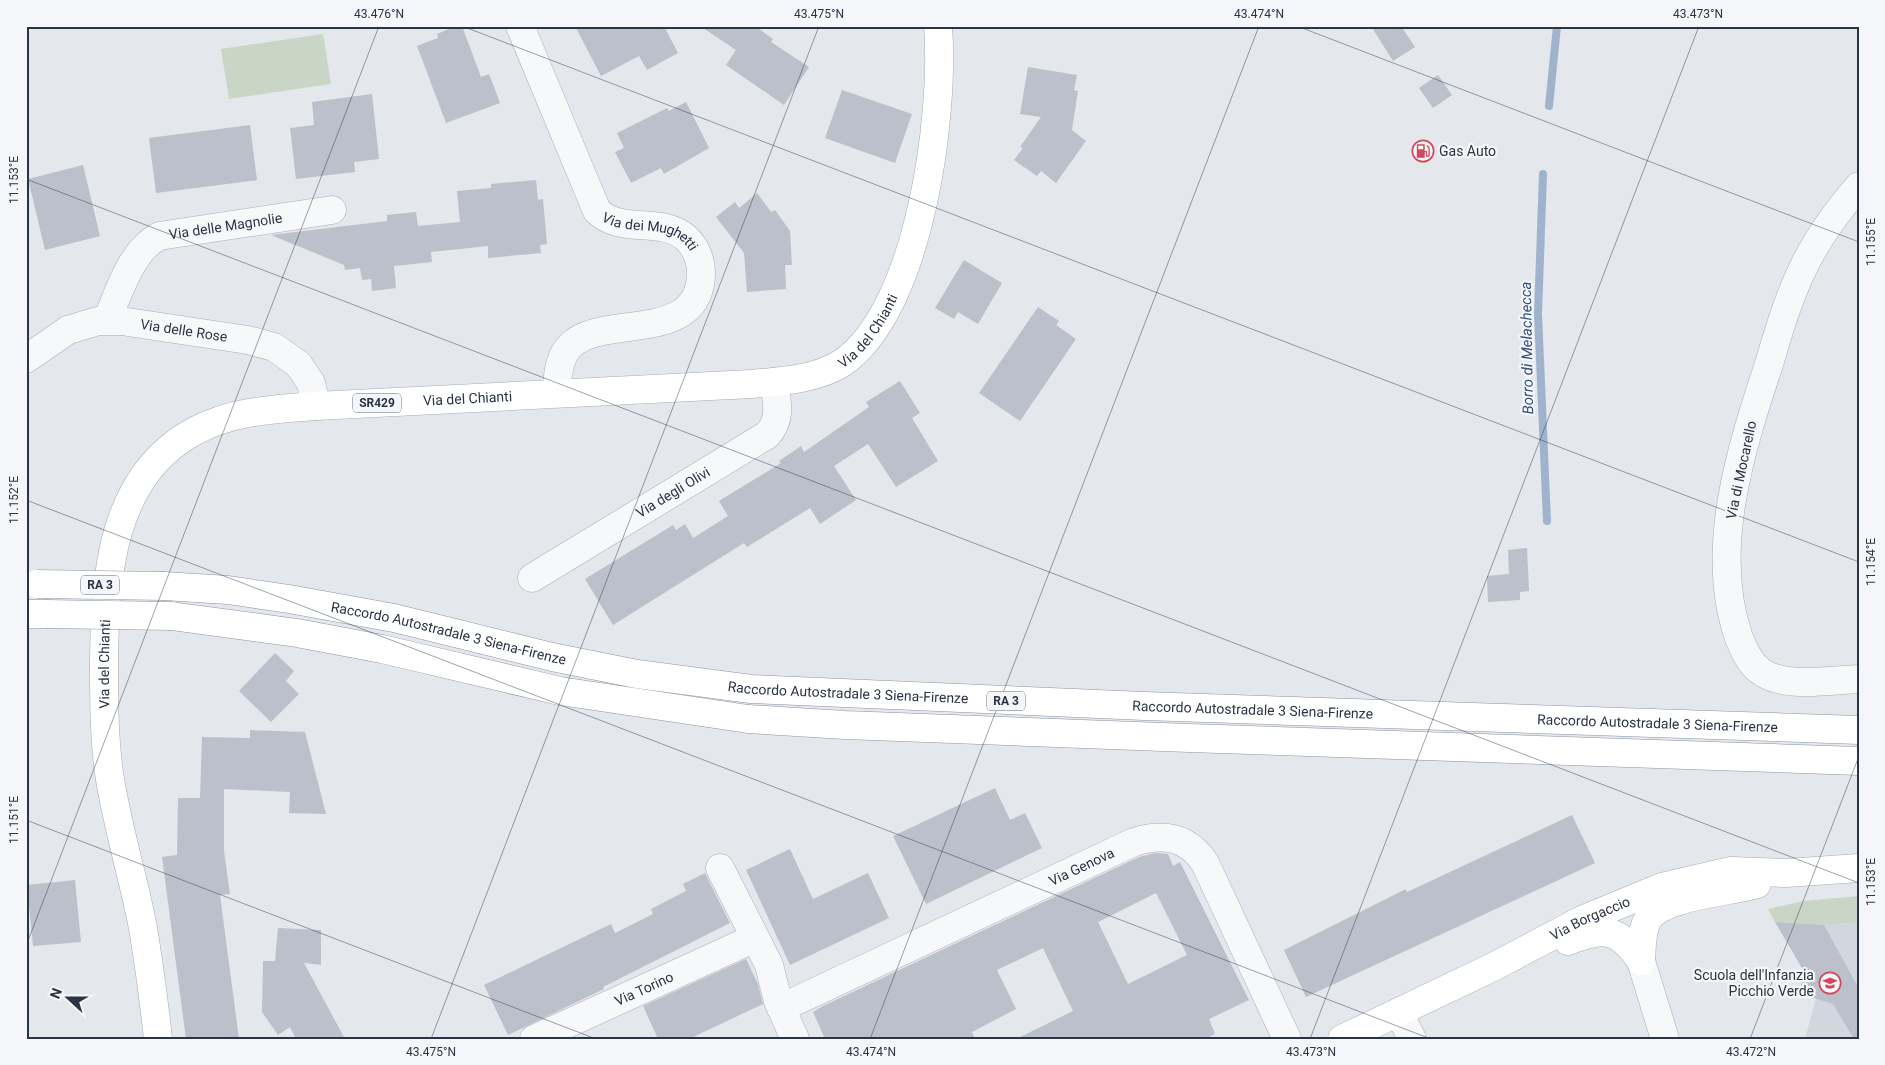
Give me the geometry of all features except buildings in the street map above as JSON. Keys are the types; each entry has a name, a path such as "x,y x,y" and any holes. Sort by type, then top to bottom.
{"main road":[{"name":"Via del Chianti","path":"158,1039 143,927 118,819 107,754 104,700 105,611 109,571 117,531 132,497 149,471 175,445 192,433 215,422 241,414 316,406 774,382 819,374 850,357 875,330 895,292 917,224 933,140 940,70 938,26"},
{"name":"Raccordo Autostradale 3 Siena-Firenze","path":"32,584 164,586 228,590 394,618 552,657 636,674 751,689 1144,706 1859,730"},
{"name":"RA 3","path":"36,614 171,616 297,632 382,649 560,691 748,719 845,725 1209,739 1859,761"},
{"name":"Via Borgaccio","path":"1342,1039 1493,967 1582,920 1662,887 1707,875 1731,871 1786,873 1859,868"},
{"path":"1642,961 1644,931 1648,920 1656,910 1675,903 1753,885 1786,873"},
{"path":"1493,967 1586,934 1603,930 1627,942 1642,961"}],"street":[{"name":"Via dei Mughetti","path":"520,26 597,211 616,223 665,228 680,233 693,246 702,271 699,287 693,300 676,316 590,335 580,338 570,346 561,362 556,393"},
{"name":"Via di Mocarello","path":"1859,186 1840,209 1816,246 1798,279 1785,315 1743,454 1732,505 1728,556 1729,594 1736,628 1745,653 1758,670 1780,680 1859,679"},
{"name":"Via delle Magnolie","path":"107,320 139,255 148,243 159,236 332,210"},
{"name":"Via delle Rose","path":"26,359 68,330 88,322 107,320 248,340 274,347 290,356 303,369 311,383 316,406"},
{"name":"Via degli Olivi","path":"532,578 767,435 774,426 778,412 774,382"},
{"name":"Via Genova","path":"781,1008 1134,842 1156,837 1170,837 1190,845 1205,862 1286,1039"},
{"path":"720,868 771,971 781,1008 795,1039"},
{"name":"Via Torino","path":"534,1039 755,938"},
{"path":"1642,961 1665,1039"},
{"path":"1399,1012 1412,1039"}],"shaded area":[{"name":"Scuola dell'Infanzia Picchio Verde","path":"1775,922 1824,925 1859,922 1859,1039 1805,1039 1816,998 1799,993 1805,973"}],"green space":[{"path":"323,34 331,84 229,99 221,49"},
{"path":"1859,896 1859,922 1824,925 1775,922 1768,909 1804,901"}],"waterway":[{"name":"Borro di Melachecca","path":"1549,106 1557,26"},
{"name":"Borro di Melachecca","path":"1543,174 1538,314 1547,521"}],"place":[{"name":"Gas Auto","path":"1423,151"},
{"name":"Scuola dell'Infanzia Picchio Verde","path":"1830,983"}]}
